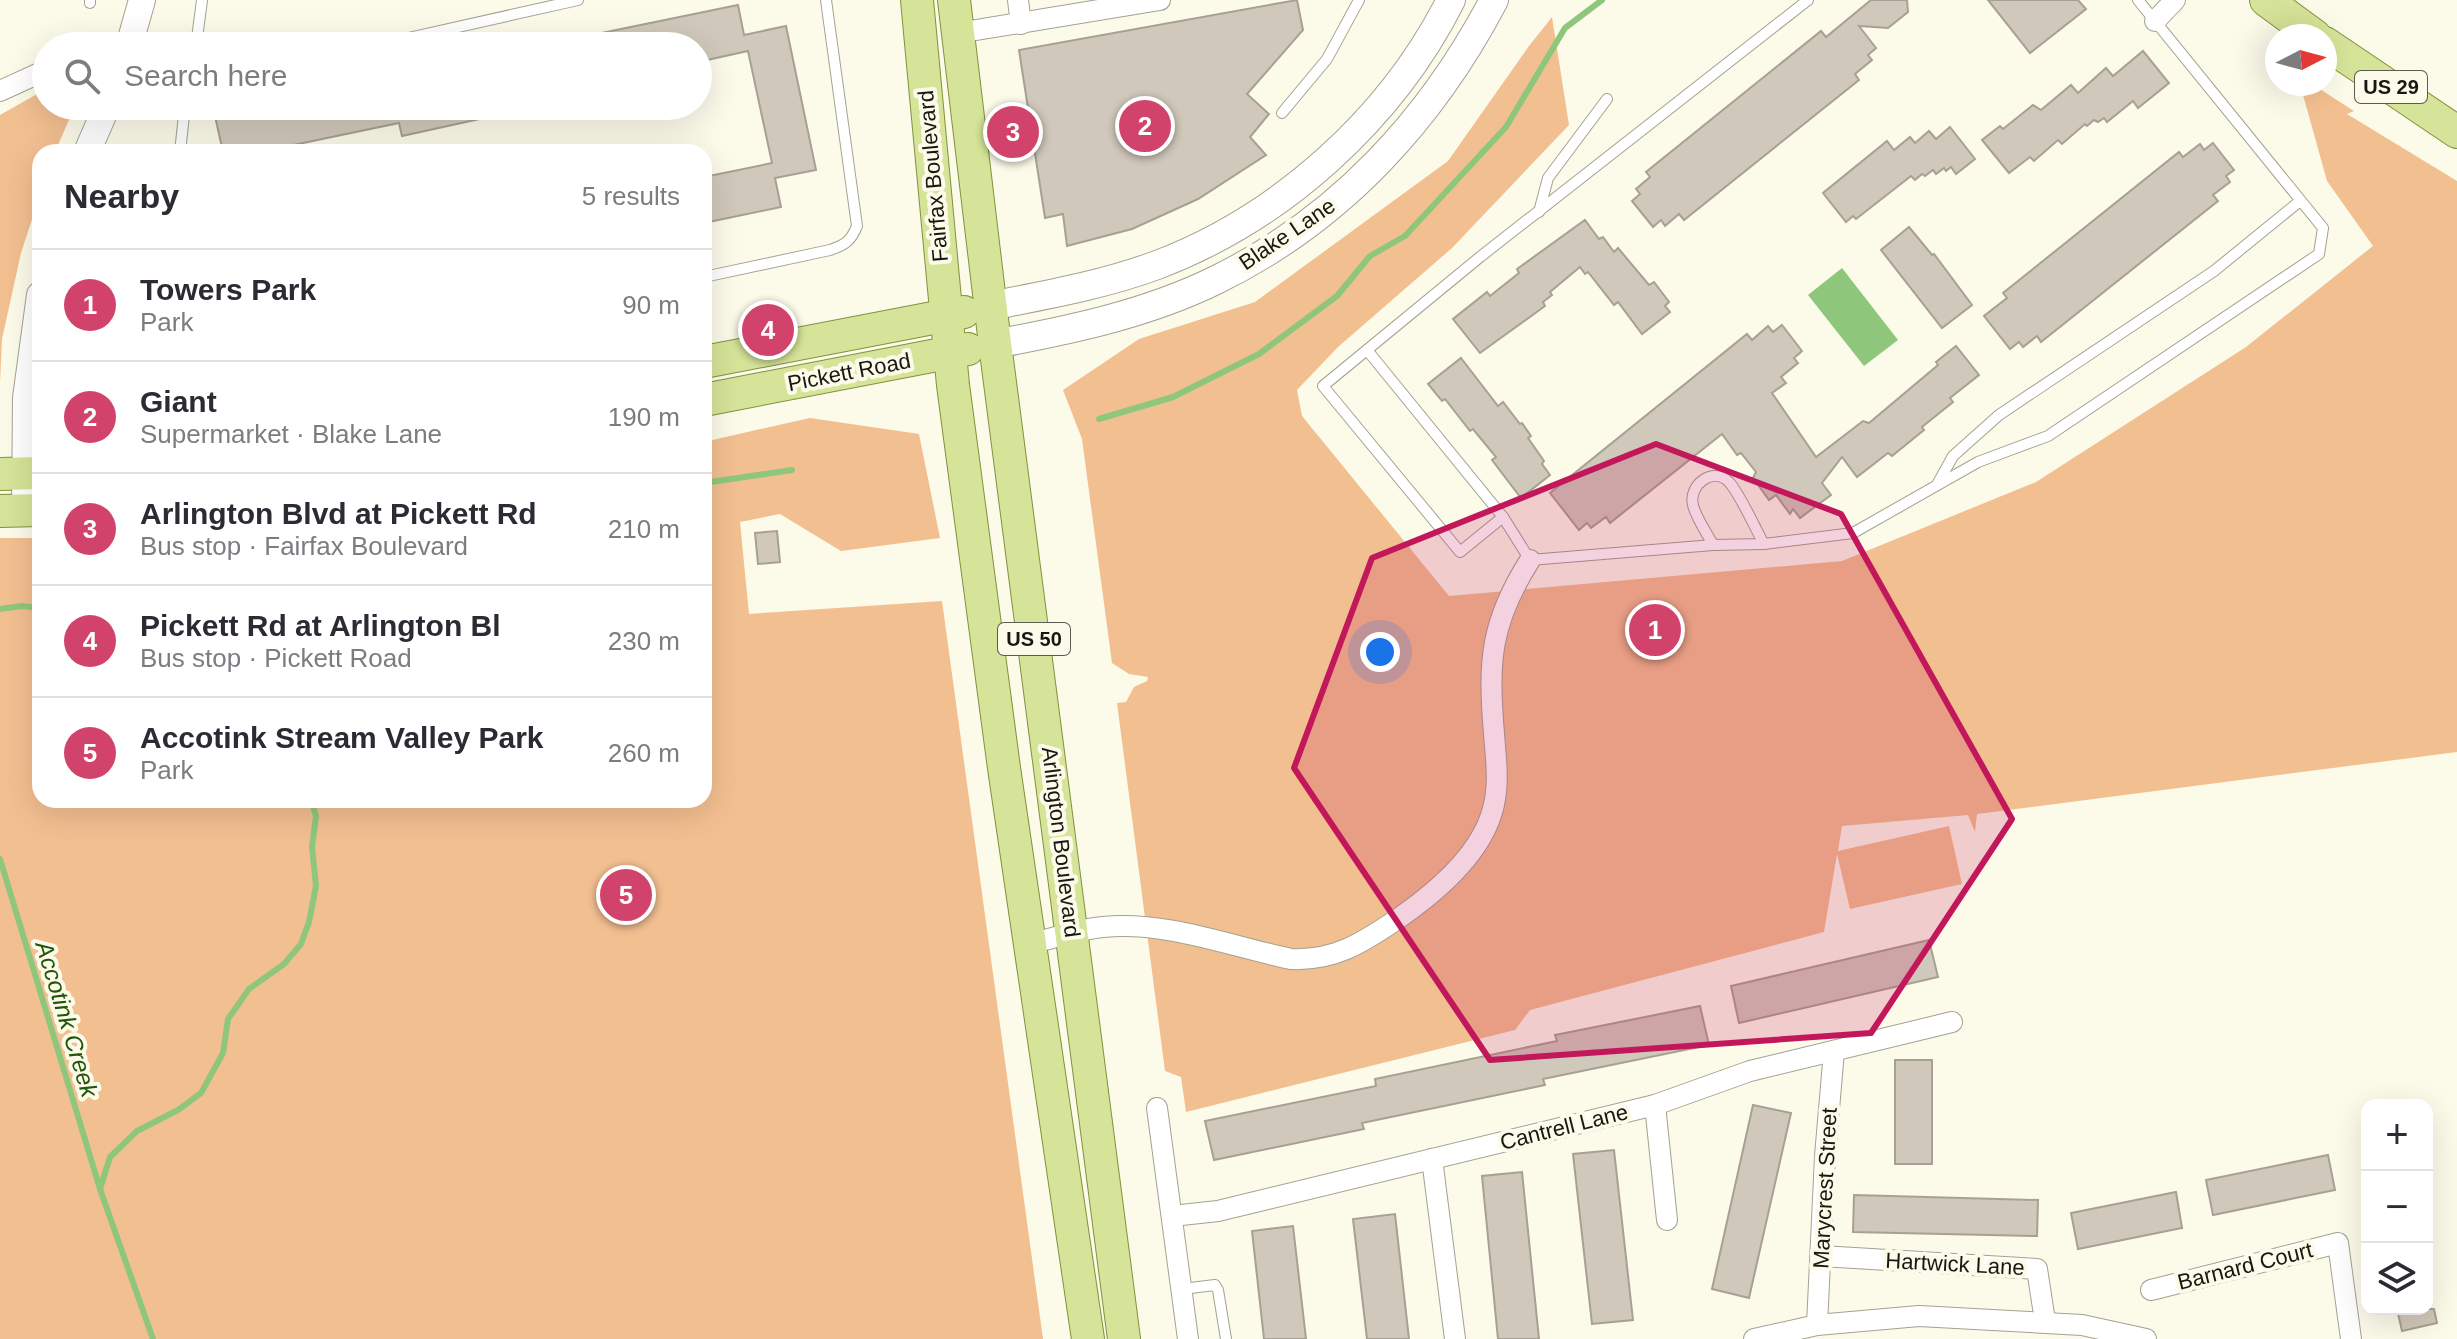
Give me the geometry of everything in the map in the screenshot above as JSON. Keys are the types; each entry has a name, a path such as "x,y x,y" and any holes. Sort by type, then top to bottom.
{"main road":[{"name":"Fairfax Boulevard","path":"917,0 949,352"},
{"name":"Fairfax Boulevard","path":"954,0 995,344"},
{"name":"Blake Lane","path":"995,344 1056,333 1144,309 1216,280 1289,237 1329,208 1401,139 1453,71 1494,0"},
{"path":"2266,0 2299,24"},
{"name":"Blake Lane","path":"946,316 1081,288 1157,265 1254,216 1306,177 1359,129 1405,72 1443,3"},
{"name":"US 29","path":"2337,51 2457,132"},
{"name":"Pickett Road","path":"712,360 946,316"},
{"name":"Pickett Road","path":"712,398 995,344"},
{"name":"Arlington Boulevard","path":"995,344 1124,1339"},
{"name":"Arlington Boulevard","path":"949,352 1088,1339"}],"street":[{"path":"133,32 142,0"},
{"path":"1018,0 1021,24"},
{"path":"958,33 1021,24 1114,4 1160,0"},
{"path":"2155,21 2175,0"},
{"path":"0,91 32,76"},
{"path":"90,144 101,120"},
{"path":"22,511 26,398 32,354"},
{"path":"1030,944 1100,927 1164,929 1306,960 1346,951 1402,916 1464,862 1480,841 1490,820 1498,780 1490,657 1503,610 1530,560"},
{"name":"Cantrell Lane","path":"1172,1216 1218,1211 1655,1105 1741,1074 1952,1022"},
{"name":"Marycrest Street","path":"1817,1325 1834,1051"},
{"path":"1655,1105 1667,1220"},
{"path":"1157,1108 1188,1339"},
{"path":"1432,1159 1455,1339"},
{"name":"Barnard Court","path":"2151,1290 2338,1243 2351,1339"},
{"name":"Hartwick Lane","path":"1821,1256 2037,1269 2045,1321"},
{"path":"1754,1339 1817,1325 1860,1331 1919,1316 2045,1321 2082,1325 2119,1336 2146,1339"}],"lane":[{"path":"198,32 202,0"},
{"path":"435,32 578,0"},
{"path":"712,275 830,250 852,239 857,226 826,0"},
{"path":"1282,113 1327,59 1359,0"},
{"path":"1503,517 1460,552 1323,386 1808,0"},
{"path":"1367,350 1503,517 1530,560 1713,545 1764,544 1853,533 1978,462 2048,436 2319,254 2323,228 2138,0"},
{"path":"1539,212 1548,178 1607,99"},
{"path":"181,144 183,120"},
{"path":"1936,486 1953,456 1999,415 2214,271 2300,201"},
{"path":"1713,545 1693,505 1693,491 1704,478 1716,476 1728,481 1764,544"},
{"path":"1182,1289 1215,1285 1226,1339"}],"highlighted area":[{"path":"1656,444 1841,514 2012,819 1871,1033 1490,1060 1294,768 1372,558"}],"shaded area":[{"path":"1552,17 1569,125 1452,248 1338,347 1297,390 1302,416 1449,596 1842,561 2036,482 2246,347 2373,246 2327,181 2303,96 2331,96 2354,111 2347,114 2457,181 2457,752 1977,814 1975,832 1968,815 1842,826 1838,851 1949,826 1962,884 1850,909 1837,854 1824,932 1530,1010 1515,1030 1186,1112 1181,1077 1165,1071 1117,703 1126,702 1134,687 1147,681 1148,677 1129,674 1112,663 1082,439 1063,390 1139,339 1255,302 1448,161"},
{"path":"32,97 32,120 69,120 58,144 32,144 32,219 21,253 2,339 0,383 0,115"},
{"path":"1842,268 1898,340 1864,366 1808,295"},
{"path":"810,418 919,434 940,538 841,551 780,514 740,522 749,614 942,601 1043,1339 0,1339 0,538 32,538 32,808 712,808 712,440"}],"building":[{"path":"1297,0 1303,30 1247,94 1269,114 1250,137 1266,155 1198,199 1132,229 1067,246 1063,214 1045,218 1019,50"},
{"path":"1871,0 1907,0 1908,12 1888,28 1859,26 1876,48 1868,55 1872,60 1855,74 1859,80 1684,220 1679,214 1665,226 1661,220 1653,227 1632,201 1640,194 1636,189 1650,177 1646,172 1821,31 1826,37"},
{"path":"1988,0 2078,0 2086,9 2030,53"},
{"path":"738,5 744,35 786,26 816,170 775,178 781,207 712,221 712,175 772,163 748,51 712,59 712,32 606,32"},
{"path":"2143,51 2169,83 2138,108 2133,101 2107,122 2104,118 2098,122 2094,120 2087,126 2085,124 2062,144 2058,140 2034,161 2030,157 2009,173 1982,140 2000,126 2003,129 2033,105 2041,110 2071,85 2078,93 2106,68 2113,76"},
{"path":"216,120 475,120 402,136 399,123 298,144 221,144"},
{"path":"1950,127 1975,159 1956,174 1951,167 1936,174 1933,170 1915,180 1911,176 1856,219 1853,216 1846,222 1823,193 1887,141 1894,150 1910,137 1915,143 1929,131 1936,139"},
{"path":"2213,143 2234,170 2226,176 2230,182 2213,195 2218,201 2041,342 2037,336 2023,347 2019,342 2010,349 1984,316 2007,298 2003,293 2179,152 2183,157 2200,144 2204,150"},
{"path":"1585,220 1614,252 1618,248 1649,285 1654,282 1669,302 1665,306 1670,312 1642,334 1618,302 1614,305 1588,272 1585,274 1580,267 1550,292 1552,295 1543,302 1545,306 1480,353 1453,319 1487,292 1490,296 1519,273 1517,269"},
{"path":"1909,227 1934,254 1972,305 1942,328 1881,250"},
{"path":"1782,325 1802,351 1794,358 1798,363 1781,377 1786,383 1772,393 1816,457 1863,421 1869,423 1956,346 1979,375 1950,398 1953,402 1922,427 1924,430 1892,456 1888,453 1857,477 1842,457 1822,483 1831,495 1800,518 1793,509 1790,514 1776,495 1769,500 1753,478 1756,472 1741,453 1737,455 1722,434 1610,523 1606,517 1591,528 1587,523 1579,530 1550,493 1747,334 1752,340 1768,326 1773,332"},
{"path":"1461,358 1498,406 1503,402 1522,423 1550,475 1521,498 1492,460 1496,457 1428,384"},
{"path":"777,531 780,562 758,564 755,533"},
{"path":"1929,940 1938,977 1739,1023 1731,986"},
{"path":"1700,1006 1709,1045 1543,1079 1545,1085 1362,1123 1364,1129 1214,1160 1205,1121 1376,1086 1375,1079 1557,1041 1555,1035"},
{"path":"1895,1060 1932,1060 1932,1164 1895,1164"},
{"path":"1753,1105 1791,1113 1749,1298 1712,1289"},
{"path":"1614,1150 1633,1320 1592,1324 1573,1154"},
{"path":"2328,1155 2335,1190 2213,1215 2206,1180"},
{"path":"1522,1172 1539,1339 1498,1339 1482,1176"},
{"path":"2176,1192 2182,1228 2078,1249 2071,1213"},
{"path":"1854,1195 2038,1200 2037,1236 1853,1232"},
{"path":"1395,1214 1409,1339 1367,1339 1353,1219"},
{"path":"1293,1226 1306,1339 1264,1339 1252,1231"},
{"path":"2434,1309 2437,1323 2402,1331 2398,1315 2433,1315"}],"waterway":[{"path":"1099,419 1173,397 1259,354 1337,296 1370,256 1405,236 1506,127 1565,28 1602,0"},
{"path":"712,482 792,470"},
{"name":"Accotink Creek","path":"0,609 32,607"},
{"name":"Accotink Creek","path":"153,1339 100,1189 110,1157 137,1131 178,1110 201,1093 223,1053 228,1019 249,989 284,964 301,944 316,886 312,847 316,816 314,808"},
{"name":"Accotink Creek","path":"0,859 100,1189"}],"place":[{"name":"Giant","path":"1145,126"},
{"name":"Arlington Blvd at Pickett Rd","path":"1013,132"},
{"name":"Pickett Rd at Arlington Bl","path":"768,330"},
{"name":"Towers Park","path":"1655,630"},
{"name":"Accotink Stream Valley Park","path":"626,895"}]}
